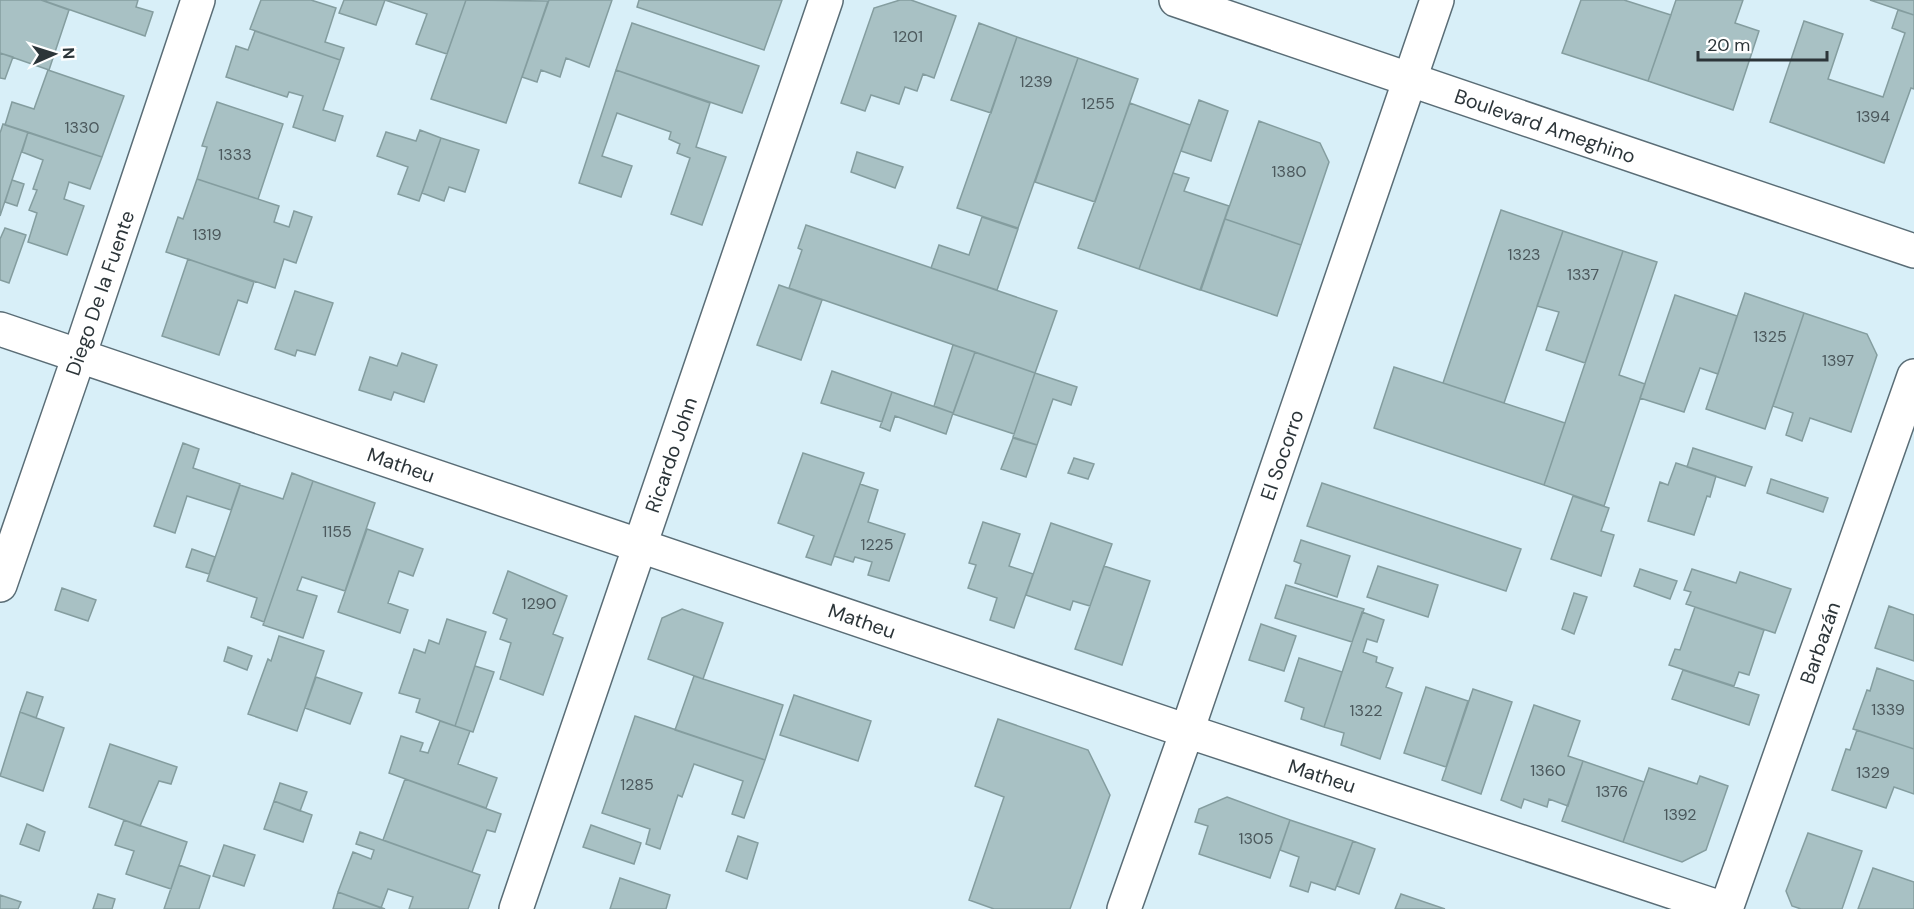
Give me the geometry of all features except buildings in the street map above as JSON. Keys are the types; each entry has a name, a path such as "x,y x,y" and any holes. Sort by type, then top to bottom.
{"street":[{"name":"Diego De la Fuente","path":"0,585 198,0"},
{"name":"Ricardo John","path":"516,909 826,0"},
{"name":"Boulevard Ameghino","path":"1176,0 1914,251"},
{"name":"El Socorro","path":"1124,909 1188,731 1437,0"},
{"name":"Matheu","path":"0,329 1188,731 1725,909"},
{"name":"Barbazán","path":"1725,909 1914,376"}]}
